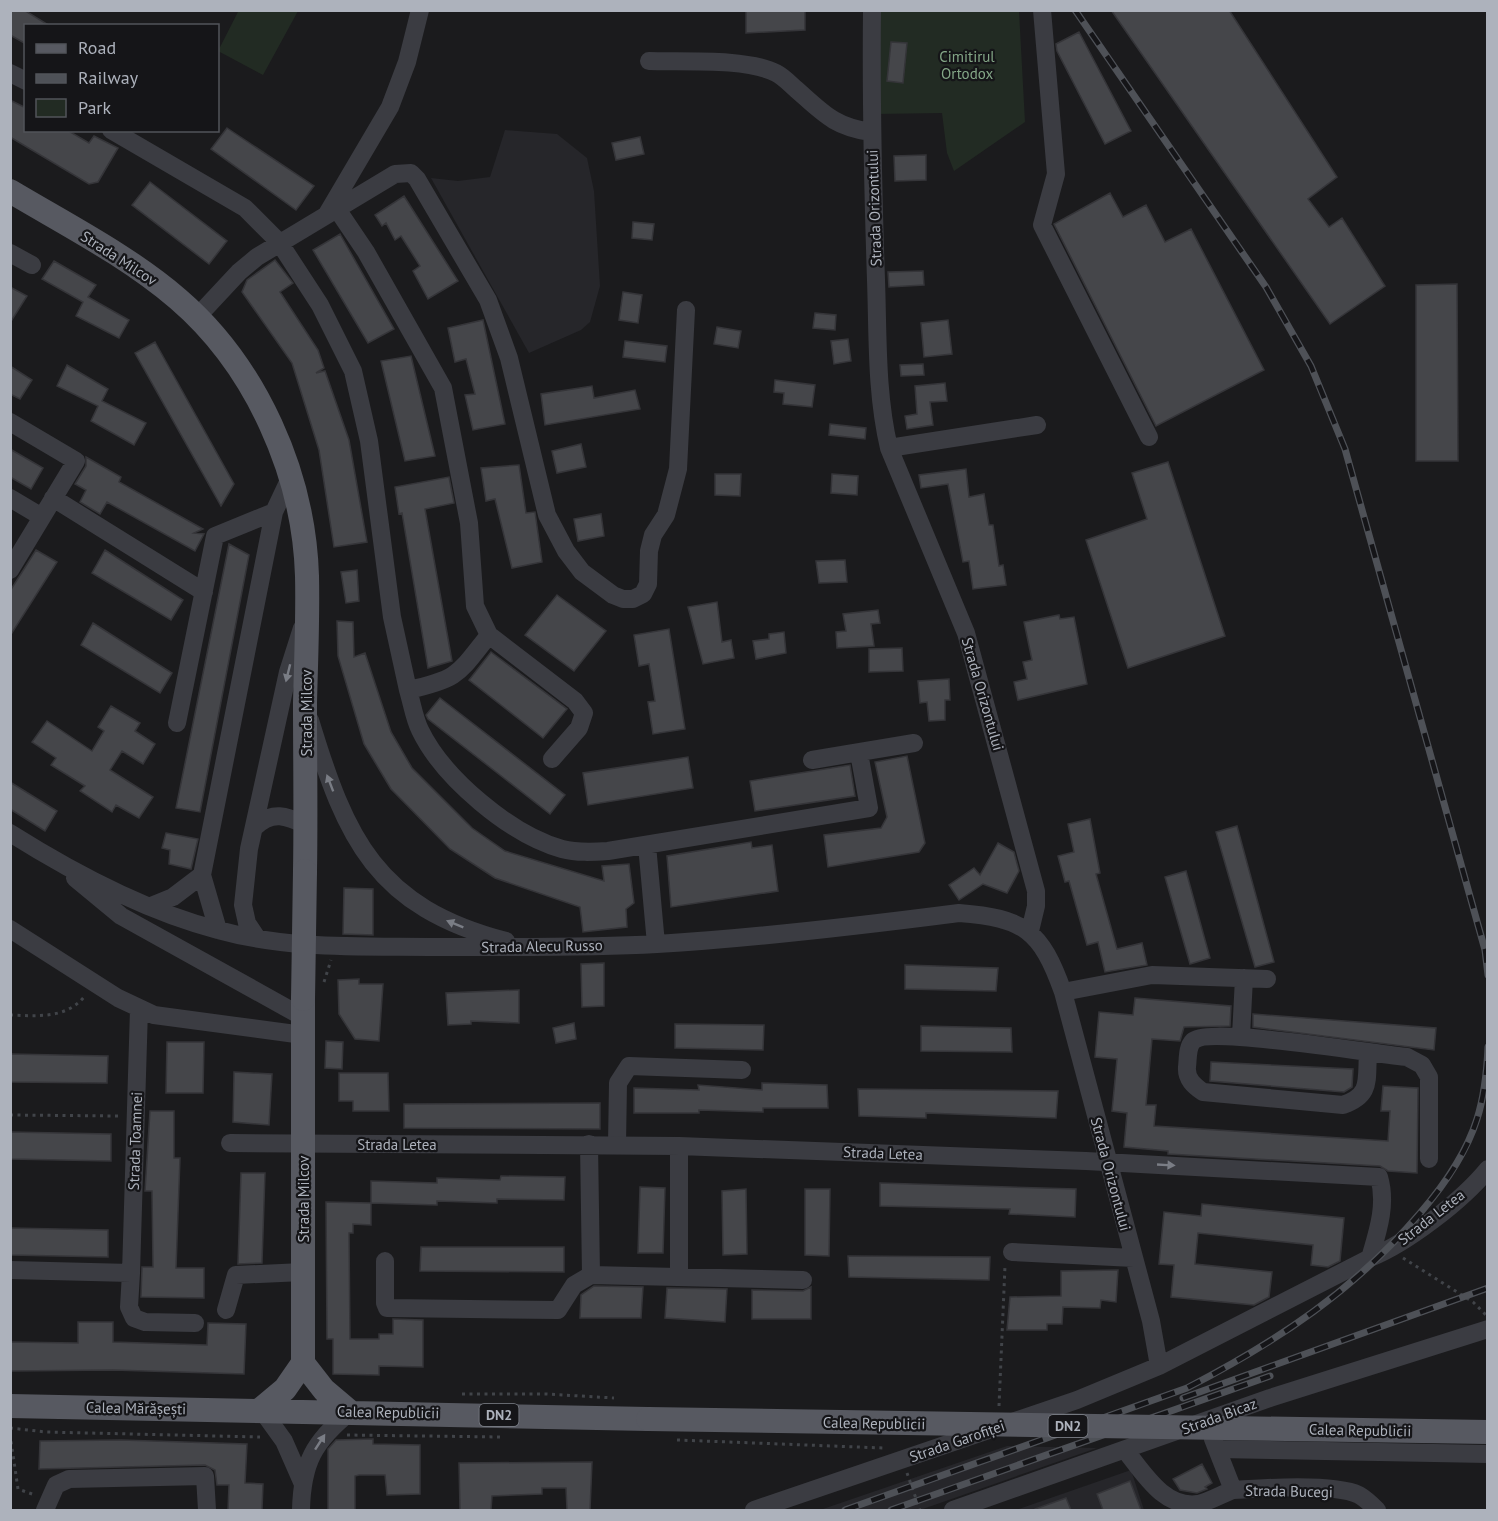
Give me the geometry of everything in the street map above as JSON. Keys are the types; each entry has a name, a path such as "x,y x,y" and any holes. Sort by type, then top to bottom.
{"main road":[{"name":"Strada Milcov","path":"10,191 130,263 197,317 223,345 248,381 279,445 290,478 304,543 306,618 303,1363"},
{"path":"261,1409 285,1389 303,1363 324,1390 350,1412"},
{"name":"Calea Mărășești","path":"10,1406 261,1409"},
{"name":"Calea Republicii","path":"261,1409 648,1419 1488,1432"}],"street":[{"path":"332,212 390,107 407,62 420,10"},
{"name":"Strada Orizontului","path":"872,10 871,132 879,378 883,424 889,448 966,633 1036,891 1036,906 1030,931 1046,951 1063,992 1151,1320 1159,1366"},
{"path":"1042,10 1056,174 1042,225 1149,437"},
{"path":"649,61 747,65 764,68 778,74 829,118 847,129 871,132"},
{"path":"10,73 24,80"},
{"path":"114,132 245,208 279,242 320,305 353,372 369,441 392,616 408,690 420,730 438,758 457,780 520,831 565,850 586,852 646,845 869,808 859,753"},
{"path":"197,317 239,272 279,242 394,174 411,173 417,179 488,300 509,358 547,515 566,551 582,572 614,596 633,599 643,594 648,584 649,551 653,535 666,515 678,469 686,310"},
{"path":"332,212 401,312 442,388 469,524 475,606 489,635 575,701 584,713 579,728 552,759"},
{"path":"10,254 32,265"},
{"path":"10,422 76,461 10,570"},
{"path":"889,448 1037,425"},
{"path":"218,930 202,875 274,512 290,478"},
{"path":"10,498 42,517"},
{"path":"53,498 204,592"},
{"path":"177,723 215,536 274,512"},
{"path":"256,938 247,923 243,905 249,849 288,672 306,618"},
{"path":"408,690 440,683 459,673 489,635"},
{"path":"305,706 327,777 352,834 368,859 390,883 421,906 448,921 490,937 531,947"},
{"path":"812,760 915,742"},
{"path":"255,827 262,819 276,814 288,816 306,825"},
{"name":"Strada Alecu Russo","path":"10,833 63,866 151,906 218,930 294,945 531,947 656,944 775,935 959,913 988,915 1030,931"},
{"path":"646,845 656,944"},
{"name":"Strada Alecu Russo","path":"63,866 121,916 303,1017"},
{"path":"151,906 173,897 202,875"},
{"path":"10,929 139,1009 170,1018 303,1017"},
{"path":"1063,992 1152,975 1267,979"},
{"path":"1241,1036 1244,978"},
{"name":"Strada Toamnei","path":"139,1009 129,1307 134,1318 145,1322 195,1323"},
{"path":"1368,1054 1366,1090 1358,1100 1343,1105 1203,1092 1194,1087 1187,1074 1189,1050 1194,1041 1206,1035 1241,1036 1368,1054 1407,1057 1422,1065 1429,1077 1429,1159"},
{"path":"617,1144 618,1083 629,1066 742,1070"},
{"name":"Strada Letea","path":"230,1143 617,1144 1107,1162 1379,1177 1384,1193 1379,1230 1370,1258"},
{"path":"588,1144 591,1275"},
{"path":"679,1146 680,1277"},
{"name":"Strada Letea","path":"1159,1366 1389,1250 1432,1220 1488,1169"},
{"path":"1012,1252 1134,1258"},
{"path":"385,1261 387,1308 558,1310 574,1285 591,1275 803,1280"},
{"path":"10,1270 130,1273"},
{"path":"226,1310 236,1275 303,1272"},
{"name":"Strada Bicaz","path":"953,1510 1003,1502 1125,1450 1270,1398 1488,1329"},
{"name":"Strada Garofiței","path":"754,1510 1077,1400 1159,1366"},
{"path":"261,1409 284,1441 302,1482"},
{"path":"301,1510 302,1482 320,1440 350,1412"},
{"name":"Strada Bucegi","path":"1203,1422 1218,1449 1233,1490 1271,1488 1337,1491 1358,1495 1377,1510"},
{"path":"1218,1449 1488,1454"},
{"path":"1125,1450 1155,1488 1169,1498 1198,1504 1233,1490"},
{"path":"47,1505 56,1485 80,1477 206,1476 207,1510"}],"path":[{"path":"322,984 331,962"},
{"path":"10,1015 48,1015 64,1012 79,1003 96,983"},
{"path":"10,1115 135,1117"},
{"path":"1389,1250 1426,1270 1473,1302 1488,1316"},
{"path":"998,1414 1005,1256 1012,1252"},
{"path":"10,1428 46,1432 252,1436 284,1441"},
{"path":"10,1434 18,1490 47,1505"},
{"path":"320,1440 345,1435 510,1437"},
{"path":"674,1440 885,1448"},
{"path":"902,1460 920,1510"}],"shaded area":[{"path":"505,130 557,134 587,158 594,191 600,286 590,322 581,330 529,353 431,178 458,181 490,177"},
{"path":"1007,1446 1097,1448 920,1510 820,1510"},
{"path":"1131,1470 1144,1510 1016,1510"}],"green space":[{"path":"239,10 298,11 263,75 219,52"},
{"name":"Cimitirul Ortodox","path":"877,11 1019,11 1025,122 954,171 947,153 942,113 875,114"}],"building":[{"path":"10,10 24,10 47,24 24,24 24,43 10,35"},
{"path":"746,10 805,10 805,30 746,33"},
{"path":"1111,10 1229,10 1337,177 1308,199 1329,227 1342,218 1385,286 1330,324"},
{"path":"1079,32 1131,131 1105,144 1057,51 1056,44"},
{"path":"891,42 907,43 903,83 887,81"},
{"path":"10,100 24,107 24,132 70,132 89,143 94,136 118,148 98,182 89,184 10,137"},
{"path":"227,128 314,186 296,210 211,149"},
{"path":"640,137 644,154 616,160 612,143"},
{"path":"926,155 926,180 895,181 894,156"},
{"path":"150,182 227,241 209,264 132,205"},
{"path":"1110,193 1123,217 1146,205 1165,242 1191,229 1264,370 1156,426 1054,224"},
{"path":"404,196 458,281 428,299 413,271 420,266 401,236 395,240 386,223 382,226 375,215"},
{"path":"633,222 654,224 652,240 632,238"},
{"path":"340,234 394,329 368,343 313,250"},
{"path":"275,260 293,283 280,292 318,350 324,368 316,373 325,371 349,440 367,542 334,547 319,450 292,363 242,292 247,280"},
{"path":"54,261 96,285 88,297 129,320 119,338 76,316 83,302 42,279"},
{"path":"923,271 924,285 889,287 888,272"},
{"path":"1457,284 1458,461 1416,461 1416,285"},
{"path":"10,287 27,296 10,323"},
{"path":"623,292 642,295 638,323 619,320"},
{"path":"815,313 836,315 835,330 813,328"},
{"path":"483,320 505,424 473,430 465,395 475,394 466,359 455,362 448,328"},
{"path":"948,320 952,354 924,357 921,323"},
{"path":"717,327 741,331 738,348 714,344"},
{"path":"848,339 851,361 834,364 831,341"},
{"path":"625,341 667,346 665,362 623,357"},
{"path":"155,342 234,484 221,506 135,353"},
{"path":"411,356 435,456 405,461 381,361"},
{"path":"923,364 924,375 901,376 900,365"},
{"path":"67,365 108,389 102,401 146,423 134,445 91,421 98,406 57,386"},
{"path":"10,366 32,380 20,399 10,394"},
{"path":"775,380 815,385 812,407 783,404 784,393 774,392"},
{"path":"945,383 947,401 930,402 933,425 907,429 905,416 917,414 915,386"},
{"path":"592,386 594,398 635,390 640,409 545,425 541,394"},
{"path":"830,424 866,428 865,439 829,435"},
{"path":"581,444 586,467 557,473 552,451"},
{"path":"10,449 43,468 31,489 10,477"},
{"path":"86,457 121,477 119,482 203,529 194,533 204,534 195,551 107,502 100,514 80,502 86,490 75,484 86,466"},
{"path":"1168,462 1225,636 1128,668 1086,540 1147,519 1132,473"},
{"path":"519,465 526,513 535,512 542,562 512,568 495,499 486,501 481,468"},
{"path":"966,469 969,497 984,494 989,525 993,525 999,566 1003,565 1006,585 973,589 969,561 963,562 948,484 921,488 919,475"},
{"path":"715,474 741,474 740,496 715,495"},
{"path":"832,474 858,476 857,495 831,493"},
{"path":"449,477 454,503 425,509 452,661 428,668 402,513 399,514 395,487"},
{"path":"601,514 604,536 578,541 574,519"},
{"path":"229,544 249,555 200,812 176,808"},
{"path":"36,550 57,562 10,636 10,591"},
{"path":"105,550 183,600 171,620 92,573"},
{"path":"845,560 847,582 819,583 816,561"},
{"path":"357,570 359,601 346,603 341,572"},
{"path":"557,595 606,631 574,671 525,635"},
{"path":"717,602 722,642 731,640 734,658 703,664 688,607"},
{"path":"878,610 880,623 871,624 874,646 837,648 836,632 846,631 843,614"},
{"path":"1059,615 1060,619 1074,617 1087,684 1018,700 1014,682 1027,679 1023,662 1032,660 1024,622"},
{"path":"337,621 353,622 354,657 365,653 391,732 412,768 472,828 505,851 604,881 602,866 629,864 634,903 626,909 627,927 583,932 580,907 495,878 450,849 391,789 364,744 338,656"},
{"path":"93,623 172,673 160,693 81,645"},
{"path":"669,629 685,729 653,734 648,702 655,701 649,664 639,666 634,635"},
{"path":"784,632 786,653 756,659 753,641 769,639 769,634"},
{"path":"902,648 903,671 869,672 869,649"},
{"path":"491,652 567,709 543,738 469,680"},
{"path":"949,679 950,700 945,700 945,720 929,721 927,702 920,703 918,681"},
{"path":"440,698 565,795 550,814 428,719 426,715"},
{"path":"111,706 140,723 135,731 155,744 143,764 122,751 110,770 153,797 139,818 116,805 112,812 80,791 85,786 51,765 56,758 32,742 47,721 92,751 104,731 98,727"},
{"path":"907,756 925,843 919,852 828,867 824,835 881,828 887,817 875,762"},
{"path":"688,757 693,788 588,805 583,773"},
{"path":"850,765 855,796 755,811 750,781"},
{"path":"10,782 57,811 45,831 10,809"},
{"path":"1090,819 1100,873 1096,874 1117,949 1142,943 1147,965 1105,972 1098,942 1087,945 1069,881 1065,882 1058,856 1074,852 1068,824"},
{"path":"1237,826 1274,962 1255,967 1216,832"},
{"path":"166,833 198,839 191,869 169,864 170,850 162,848"},
{"path":"751,842 752,848 772,845 778,891 671,907 667,856"},
{"path":"998,843 1014,852 1019,871 1007,893 983,884 959,900 949,885 974,868 980,875"},
{"path":"1186,871 1210,958 1190,964 1165,877"},
{"path":"344,888 373,889 373,935 343,934"},
{"path":"604,963 604,1006 582,1007 581,964"},
{"path":"905,965 998,968 996,991 905,989"},
{"path":"359,979 359,984 383,984 379,1041 355,1039 339,1014 338,980"},
{"path":"519,990 519,1023 471,1021 471,1024 448,1025 446,993"},
{"path":"1135,998 1231,1006 1230,1026 1184,1027 1180,1041 1152,1039 1146,1105 1156,1105 1154,1126 1388,1141 1390,1111 1381,1111 1383,1086 1418,1088 1417,1173 1388,1171 1380,1166 1168,1154 1168,1151 1124,1147 1127,1113 1112,1111 1117,1059 1095,1057 1099,1012 1133,1015"},
{"path":"1253,1014 1436,1028 1434,1050 1253,1027"},
{"path":"574,1023 576,1039 556,1043 553,1028"},
{"path":"675,1024 764,1025 763,1050 675,1048"},
{"path":"921,1026 1011,1028 1012,1052 921,1051"},
{"path":"326,1041 343,1042 342,1069 325,1068"},
{"path":"167,1042 204,1042 203,1093 166,1093"},
{"path":"10,1054 108,1056 107,1083 10,1082"},
{"path":"1211,1062 1353,1069 1352,1087 1344,1092 1210,1081"},
{"path":"234,1072 272,1074 269,1125 233,1122"},
{"path":"339,1073 388,1073 389,1111 353,1111 353,1101 339,1101"},
{"path":"762,1083 827,1085 828,1108 763,1108 763,1112 699,1110 699,1113 634,1113 634,1088 699,1090 698,1085 762,1090"},
{"path":"858,1089 1058,1091 1056,1118 926,1113 926,1118 859,1116"},
{"path":"600,1103 600,1129 404,1128 404,1104"},
{"path":"150,1111 174,1111 174,1158 180,1158 176,1268 204,1268 204,1298 141,1297 142,1267 153,1267 152,1191 145,1191"},
{"path":"10,1132 111,1134 111,1161 10,1159"},
{"path":"241,1173 265,1173 262,1263 238,1264"},
{"path":"501,1176 565,1177 564,1200 497,1199 497,1203 437,1201 437,1205 371,1203 371,1181 437,1183 437,1178 500,1180"},
{"path":"880,1183 1076,1189 1075,1217 1009,1214 1010,1209 880,1206"},
{"path":"640,1187 665,1188 663,1253 638,1253"},
{"path":"746,1189 747,1254 723,1255 722,1191"},
{"path":"805,1189 830,1189 829,1256 805,1255"},
{"path":"326,1202 371,1203 371,1225 353,1224 353,1233 349,1233 350,1339 379,1339 379,1334 393,1334 393,1319 423,1320 423,1367 379,1366 379,1375 333,1374 333,1339 327,1339"},
{"path":"1202,1204 1344,1218 1340,1261 1328,1267 1311,1265 1313,1245 1198,1233 1195,1264 1272,1272 1269,1297 1254,1305 1171,1297 1174,1265 1159,1264 1164,1212 1201,1216"},
{"path":"10,1228 108,1230 108,1257 10,1255"},
{"path":"421,1247 564,1247 564,1272 420,1271"},
{"path":"848,1256 990,1257 989,1280 849,1277"},
{"path":"1118,1270 1116,1302 1101,1300 1100,1308 1063,1307 1062,1324 1047,1324 1047,1330 1007,1330 1010,1297 1061,1296 1061,1271"},
{"path":"594,1286 643,1287 641,1318 580,1318 581,1295"},
{"path":"811,1287 811,1319 752,1319 752,1290 803,1291"},
{"path":"667,1288 727,1289 725,1322 665,1318"},
{"path":"78,1322 113,1322 113,1342 207,1345 208,1323 246,1324 244,1374 113,1370 10,1371 10,1342 78,1343"},
{"path":"373,1439 373,1444 420,1445 420,1494 387,1495 385,1475 359,1475 355,1476 355,1510 328,1510 328,1449 336,1440"},
{"path":"121,1440 247,1444 245,1483 263,1484 262,1510 228,1510 229,1485 217,1485 215,1470 205,1465 39,1469 40,1441"},
{"path":"592,1462 590,1510 567,1510 566,1488 542,1488 542,1494 492,1496 491,1510 460,1510 459,1463"},
{"path":"1202,1464 1212,1483 1205,1487 1207,1489 1197,1493 1180,1490 1173,1479"},
{"path":"1130,1481 1141,1510 1103,1510 1097,1494"},
{"path":"1066,1498 1071,1510 1035,1510 1035,1509"}],"railway":[{"path":"1075,10 1266,287 1311,366 1345,449 1485,950 1488,975"},
{"path":"845,1510 1187,1388 1253,1352 1313,1312 1342,1290 1396,1240 1430,1201 1454,1168 1467,1144 1479,1111 1485,1083 1488,1047"},
{"path":"1183,1398 1488,1288"},
{"path":"891,1510 1270,1376"}]}
